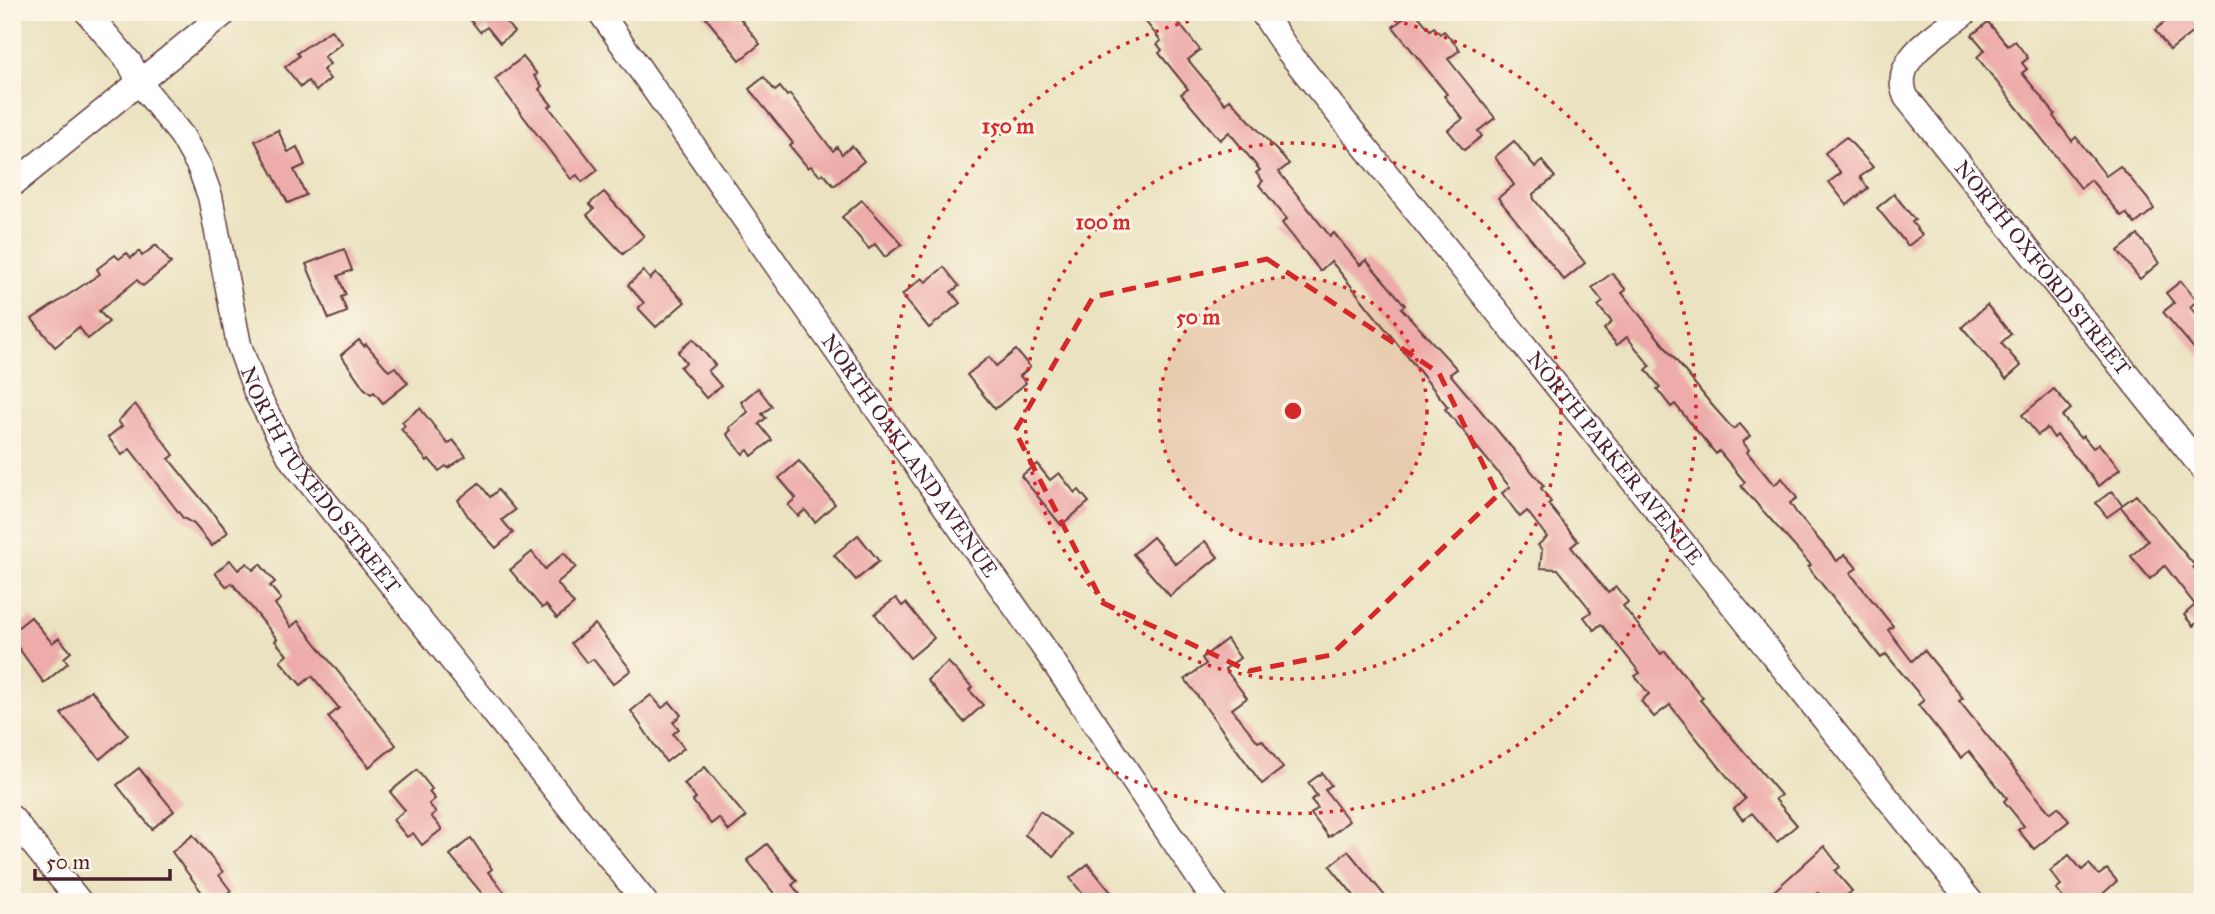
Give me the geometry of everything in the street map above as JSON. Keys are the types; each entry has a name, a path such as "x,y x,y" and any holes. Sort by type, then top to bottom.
{"street":[{"name":"NORTH TUXEDO STREET","path":"87,12 130,63 139,82 182,136 202,173 213,212 230,313 239,345 256,392 291,458 645,902"},
{"path":"12,185 226,12"},
{"name":"NORTH OAKLAND AVENUE","path":"600,12 1048,654 1215,902"},
{"name":"NORTH PARKER AVENUE","path":"1262,12 1288,51 1971,902"},
{"name":"NORTH OXFORD STREET","path":"1966,12 1906,62 1900,81 1906,97 2203,469"},
{"path":"12,817 80,902"}],"highlighted area":[{"path":"1267,259 1439,373 1498,495 1331,655 1249,671 1103,603 1015,431 1093,297"}],"building":[{"path":"464,12 505,12 501,16 514,32 500,43 487,27 480,32"},
{"path":"701,12 731,12 736,18 739,17 760,44 740,60"},
{"path":"1157,12 1170,12 1200,50 1188,60 1225,104 1230,99 1289,164 1279,172 1330,236 1334,233 1360,265 1366,260 1405,305 1401,308 1457,369 1450,374 1544,486 1541,488 1551,502 1548,504 1578,541 1571,547 1608,593 1616,587 1628,602 1623,606 1661,654 1665,651 1703,698 1700,700 1781,795 1775,799 1797,825 1777,842 1752,813 1743,820 1734,809 1745,799 1670,705 1654,717 1641,701 1649,694 1635,676 1640,673 1601,624 1594,630 1584,617 1591,612 1589,608 1558,569 1540,568 1542,550 1538,545 1547,537 1527,511 1520,517 1502,493 1510,487 1445,409 1448,407 1331,261 1320,271 1282,223 1287,219 1259,185 1263,181 1256,173 1260,170 1229,132 1220,140 1181,94 1188,89 1159,53 1162,50 1157,44 1161,41 1146,22"},
{"path":"1411,12 1415,12 1430,30 1434,27 1440,34 1444,31 1460,50 1448,59 1495,118 1478,131 1482,136 1464,150 1448,130 1463,119 1444,96 1447,94 1393,27"},
{"path":"2177,12 2203,12 2203,24 2170,50 2155,30"},
{"path":"1988,22 2008,46 2015,41 2028,58 2022,63 2027,69 2022,73 2055,114 2053,116 2072,141 2076,137 2106,176 2120,166 2154,209 2135,224 2126,213 2121,216 2091,180 2081,188 1977,57 1985,50 1972,35"},
{"path":"331,30 342,43 324,57 330,64 323,70 330,79 316,91 308,81 301,87 285,67 299,56 297,53"},
{"path":"523,57 537,74 534,76 542,86 539,89 552,105 549,107 598,170 582,182 577,175 571,179 495,79"},
{"path":"764,77 775,91 780,87 787,96 790,94 833,151 837,147 842,154 852,146 864,161 834,186 823,173 820,176 811,166 808,168 790,146 793,143 749,89"},
{"path":"278,130 288,152 297,147 305,165 294,170 306,195 288,203 255,141"},
{"path":"1846,137 1873,167 1860,177 1868,188 1847,205 1829,182 1841,173 1825,153"},
{"path":"1514,141 1535,167 1542,161 1555,177 1533,194 1534,199 1585,263 1564,280 1498,198 1514,185 1495,157"},
{"path":"604,192 644,236 623,254 587,215 594,209 589,204"},
{"path":"1894,194 1915,220 1912,222 1922,235 1908,246 1877,208"},
{"path":"862,200 902,244 885,257 875,244 869,249 842,217"},
{"path":"2138,235 2159,263 2140,279 2118,251"},
{"path":"156,245 171,263 143,286 137,280 99,311 109,322 88,339 79,327 55,347 32,319 100,274 97,269 115,255 119,259 127,253 131,258 139,251 142,256"},
{"path":"344,249 352,270 338,276 346,295 341,297 347,312 329,319 306,264"},
{"path":"944,267 959,286 951,292 960,303 929,328 902,295 922,278 926,282"},
{"path":"643,271 650,279 656,273 685,302 656,327 638,308 644,303 628,285"},
{"path":"1612,273 1626,290 1622,293 1711,404 1733,429 1740,424 1750,436 1743,442 1749,450 1747,452 1774,485 1782,478 1797,498 1790,503 1798,515 1837,561 1845,554 1857,568 1850,573 1893,626 1888,630 1912,661 1924,650 1963,698 1959,701 2050,813 2058,807 2069,821 2034,849 2018,830 2024,826 2004,801 2007,798 1969,751 1961,758 1918,705 1924,700 1886,654 1881,658 1808,567 1811,565 1741,486 1745,482 1719,451 1716,454 1675,404 1671,407 1646,370 1650,366 1627,337 1617,345 1604,329 1612,322 1598,306 1603,302 1592,288"},
{"path":"2181,281 2197,301 2190,307 2203,324 2203,359 2163,312 2174,303 2166,293"},
{"path":"1987,305 2011,334 2001,343 2021,366 2006,379 1962,327"},
{"path":"693,339 715,365 708,371 721,386 706,398 680,367 686,363 678,352"},
{"path":"359,340 364,346 366,344 389,371 395,367 408,383 383,403 374,392 371,394 364,388 341,355"},
{"path":"1016,350 1030,367 1020,376 1026,383 995,409 967,375 989,357 996,366"},
{"path":"758,388 772,406 762,414 766,418 759,424 772,440 752,456 748,450 743,454 727,434 731,430 729,428 748,412 741,402"},
{"path":"2054,389 2071,409 2062,416 2080,438 2083,436 2093,448 2099,444 2120,469 2099,486 2057,435 2054,438 2047,428 2038,435 2022,415"},
{"path":"135,404 174,455 169,459 228,532 212,546 194,524 183,518 130,449 122,455 108,437 122,426 118,421"},
{"path":"420,408 448,444 453,440 466,456 439,471 429,459 427,461 401,429 405,426 402,422"},
{"path":"799,461 835,504 815,522 805,510 798,516 788,505 796,498 779,478"},
{"path":"1037,464 1050,480 1059,473 1075,493 1079,490 1089,502 1061,525 1021,476"},
{"path":"479,483 490,497 498,490 515,510 502,520 513,533 496,548 469,518 458,500"},
{"path":"2112,491 2122,505 2136,495 2203,579 2203,618 2193,626 2184,615 2195,605 2165,566 2150,579 2131,556 2148,541 2121,507 2107,517 2096,503"},
{"path":"858,535 879,561 856,580 834,555"},
{"path":"1153,537 1176,564 1205,541 1218,557 1170,596 1133,554"},
{"path":"532,552 545,569 564,553 576,567 557,583 574,604 557,618 546,605 542,608 510,570"},
{"path":"230,560 238,570 247,563 253,570 260,564 275,582 270,586 281,599 275,604 291,627 298,621 396,745 369,767 328,717 339,708 312,676 301,685 280,661 287,655 275,641 277,639 232,583 227,587 215,573"},
{"path":"896,598 902,606 906,603 934,638 910,658 875,614"},
{"path":"31,617 52,643 59,638 71,652 64,658 68,663 44,683 12,639 12,632"},
{"path":"595,624 631,670 613,684 593,659 587,663 571,643"},
{"path":"1227,639 1240,658 1225,669 1247,698 1232,709 1258,742 1262,740 1283,768 1262,784 1185,679 1206,664 1202,658"},
{"path":"948,662 972,687 969,690 983,705 964,722 927,680"},
{"path":"91,690 128,735 100,759 61,714"},
{"path":"651,695 662,708 670,702 681,715 673,722 679,729 673,734 684,748 666,762 631,711"},
{"path":"705,767 746,817 729,831 719,818 711,824 693,801 696,798 684,784"},
{"path":"139,768 174,811 152,829 117,785"},
{"path":"417,770 432,789 429,792 435,799 429,804 436,812 431,816 442,829 422,845 413,833 407,837 393,820 405,810 390,792"},
{"path":"1322,773 1331,785 1325,790 1349,821 1329,837 1311,814 1318,808 1311,800 1317,796 1308,783"},
{"path":"1040,811 1071,834 1054,856 1025,835"},
{"path":"193,835 223,872 219,875 231,891 218,902 209,902 172,852"},
{"path":"471,838 492,869 488,872 506,894 497,902 489,902 450,855"},
{"path":"767,844 797,881 792,885 806,902 781,902 747,860"},
{"path":"1824,846 1840,867 1835,871 1852,891 1839,902 1825,902 1818,893 1807,902 1762,902"},
{"path":"1348,851 1390,902 1359,902 1330,866"},
{"path":"2069,855 2082,870 2089,864 2099,875 2107,869 2117,881 2094,902 2066,902 2056,889 2061,885 2050,871"},
{"path":"1088,864 1119,902 1089,902 1070,878"}]}
